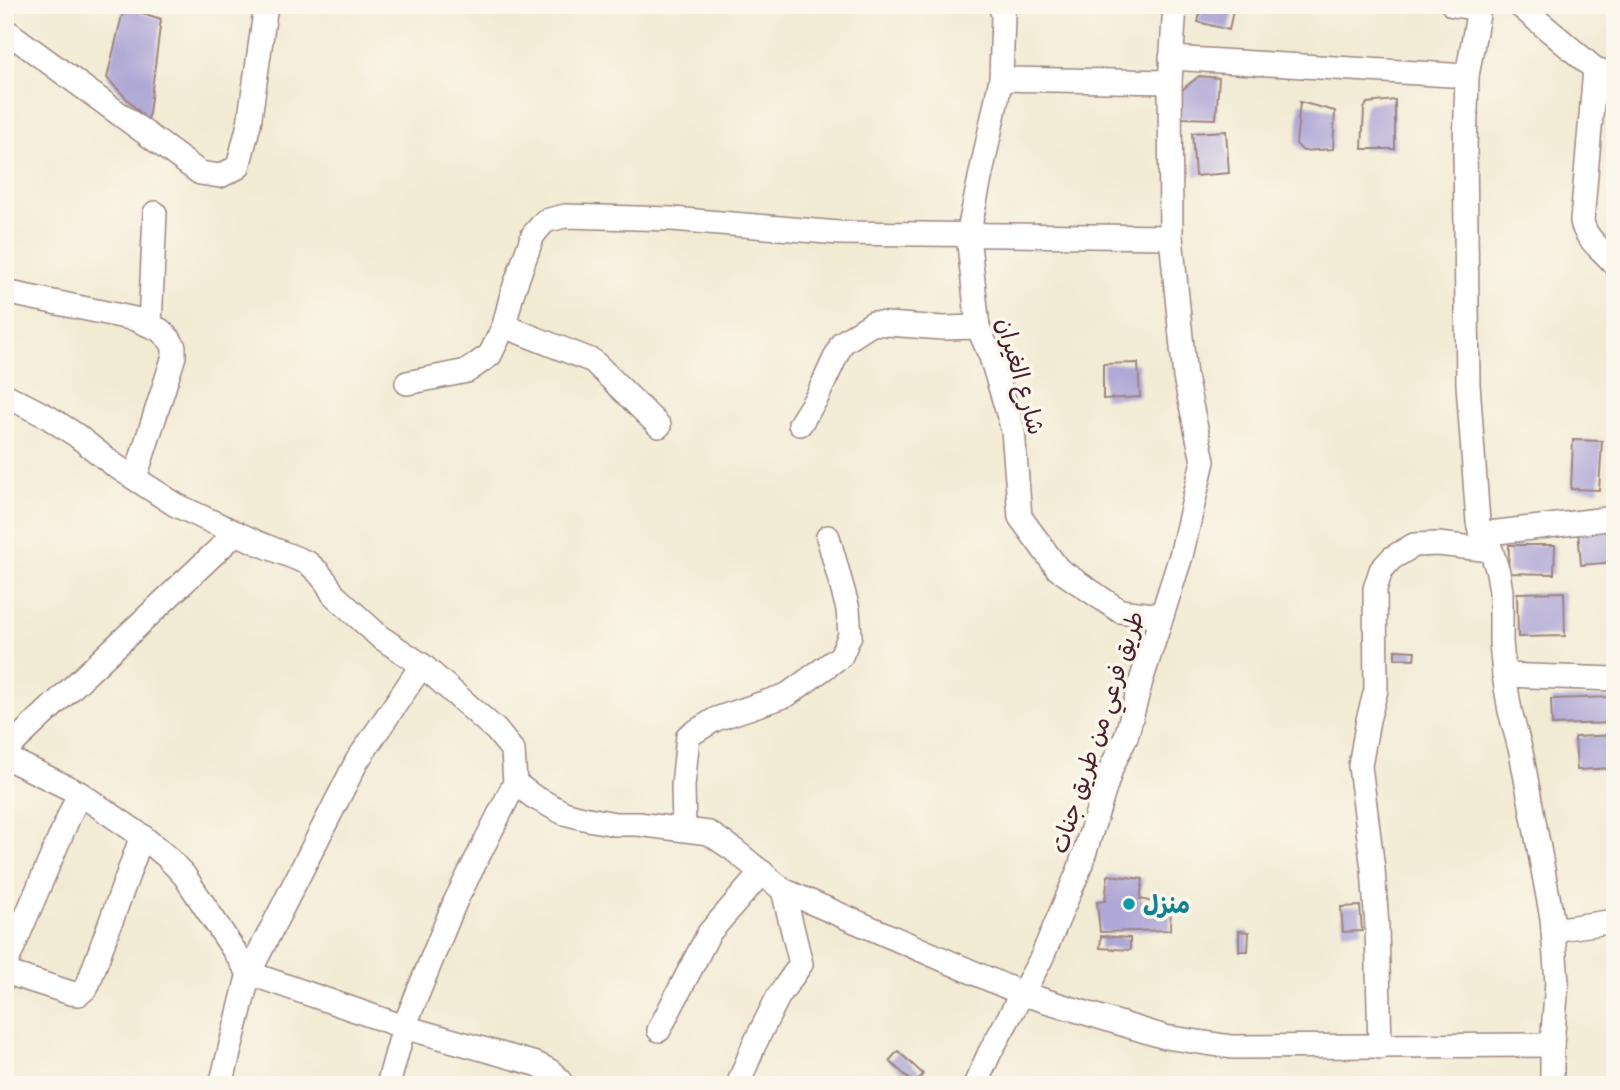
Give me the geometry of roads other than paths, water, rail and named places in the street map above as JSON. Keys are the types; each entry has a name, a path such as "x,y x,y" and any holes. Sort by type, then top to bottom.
{"street":[{"path":"5,30 200,173 220,176 238,167 249,124 266,5"},
{"name":"شارع الغيران","path":"1000,5 1003,15 1001,79 968,235 978,327 991,357 1013,430 1020,517 1058,569 1120,611 1162,615"},
{"name":"طريق فرعي من طريق جنات","path":"975,1085 1041,959 1079,870 1112,766 1126,737 1140,681 1181,556 1203,461 1185,377 1171,237 1170,82 1175,5"},
{"path":"1453,5 1479,9 1508,5"},
{"path":"1519,5 1605,72 1581,221 1587,235 1615,265"},
{"path":"1479,9 1467,76 1465,149 1468,384 1478,522 1498,572 1502,592 1501,642 1504,675 1552,918 1557,982 1552,1085"},
{"path":"1171,58 1467,76"},
{"path":"1001,79 1170,82"},
{"path":"150,325 155,213"},
{"path":"407,383 467,371 491,355 504,326 533,235 545,221 565,216 672,219 839,233 1171,237"},
{"path":"5,292 135,319 160,330 170,340 174,347 174,356 135,478"},
{"path":"800,424 817,397 842,343 873,323 943,328 978,327"},
{"path":"504,326 593,361 659,426"},
{"path":"5,395 76,435 114,465 176,505 308,563 327,583 333,594 380,636 422,665 496,730 513,751 515,783 455,902 404,1027 388,1085"},
{"path":"1380,1047 1376,904 1360,766 1365,731 1376,690 1375,589 1381,570 1392,558 1413,545 1486,542 1615,518"},
{"path":"5,751 236,533"},
{"path":"684,830 683,786 688,736 716,719 788,695 841,656 849,635 848,609 828,537"},
{"path":"221,1085 249,973 357,761 422,665"},
{"path":"1504,675 1615,679"},
{"path":"5,757 79,793 142,836 167,857 184,874 249,973 404,1027 536,1064 557,1076 562,1085"},
{"path":"515,783 564,813 615,824 638,824 709,833 783,890 1023,994 1166,1037 1231,1047 1552,1045"},
{"path":"5,966 79,793"},
{"path":"5,972 71,993 79,993 87,987 142,836"},
{"path":"659,1030 709,933 762,872"},
{"path":"738,1085 778,997 801,964 783,890"},
{"path":"1553,930 1615,921"}],"place":[{"name":"منزل","path":"1129,904"}]}
